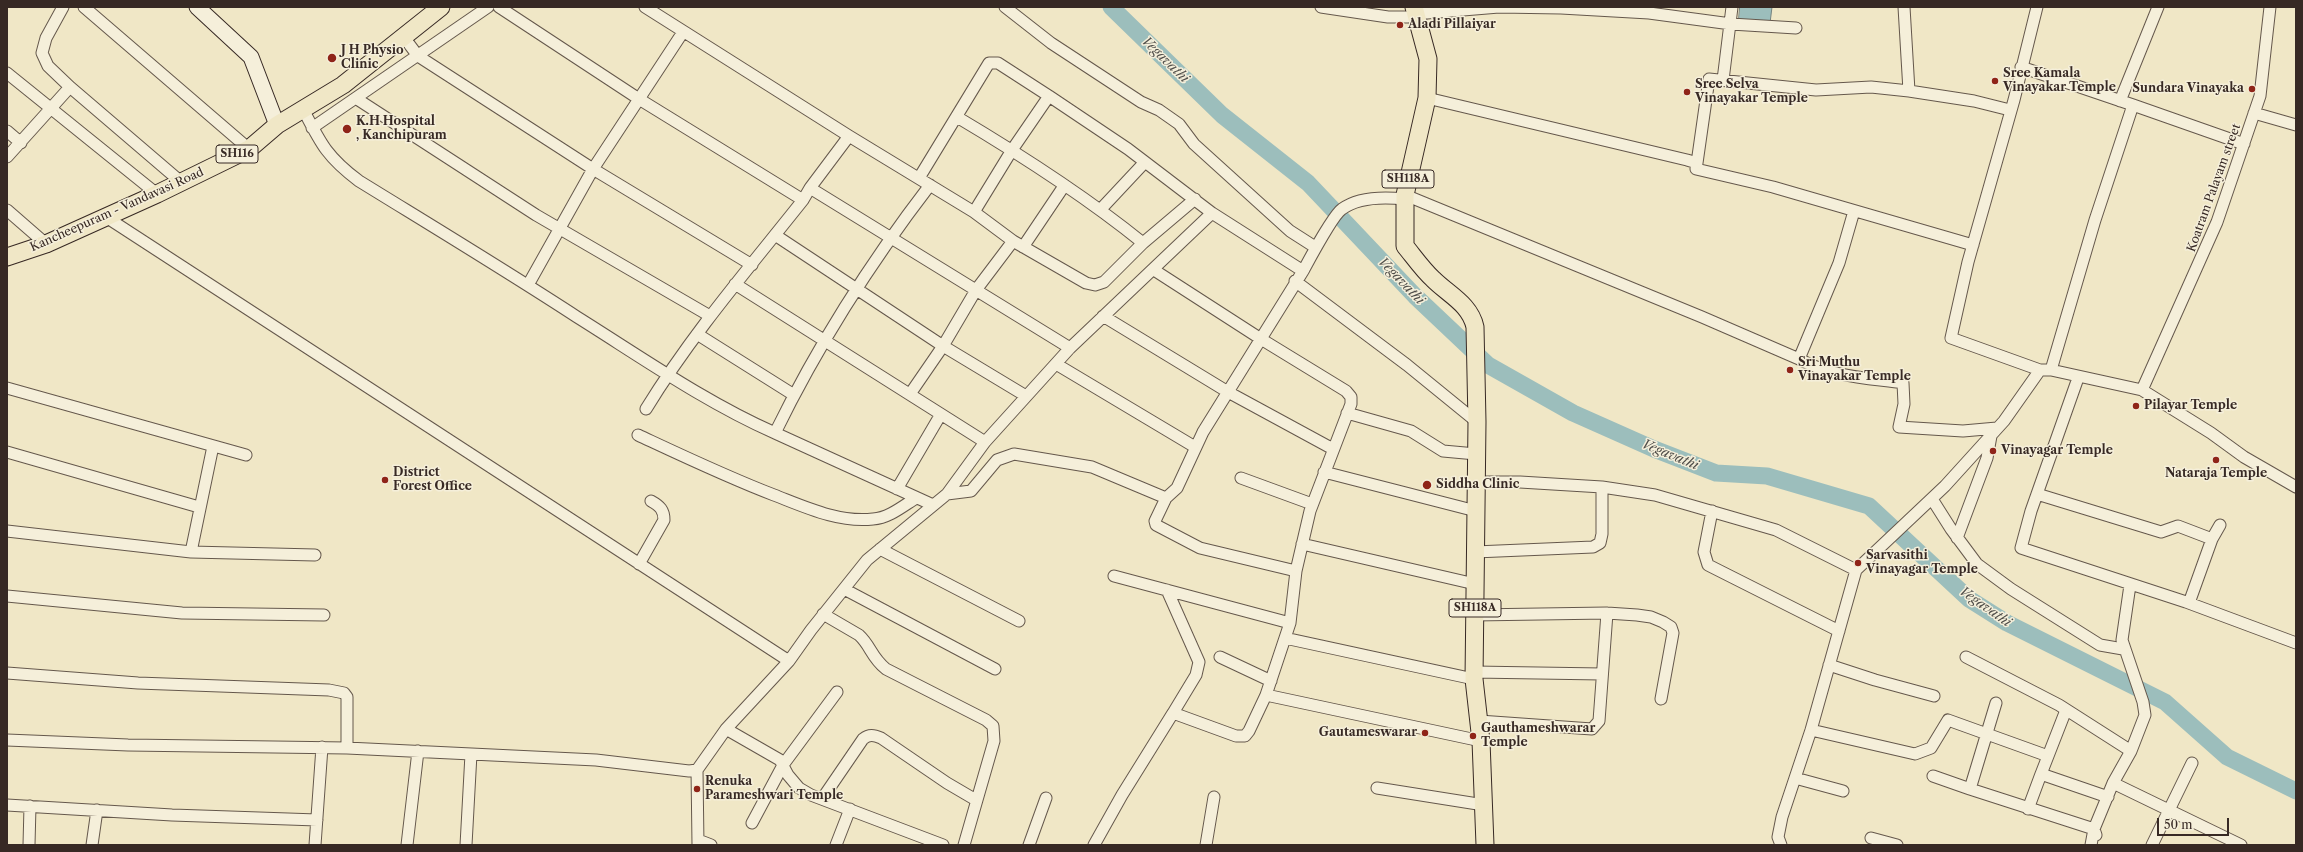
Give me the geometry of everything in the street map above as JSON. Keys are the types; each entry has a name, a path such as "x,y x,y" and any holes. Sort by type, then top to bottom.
{"main road":[{"name":"Kancheepuram - Vandavasi Road","path":"7,257 46,244 106,217 157,194 249,148 277,125 343,84 441,7"},
{"name":"SH118A","path":"1415,13 1428,59 1427,98 1405,197 1405,246 1432,279 1467,307 1473,316 1475,327 1477,422 1474,676 1481,741 1485,845"}],"street":[{"path":"63,7 46,38 42,53 48,66 70,87 181,182"},
{"path":"84,7 249,148"},
{"path":"197,7 251,57 277,125"},
{"path":"312,128 357,99 488,7"},
{"path":"499,7 639,98 803,200"},
{"path":"645,7 849,136 974,212 1012,241 1086,283 1095,285 1104,282 1143,242 1195,199"},
{"path":"1005,7 1051,43 1141,102 1159,110 1179,124 1194,144 1290,231 1318,243"},
{"path":"1321,7 1388,17 1415,13 1499,8 1561,8 1649,13 1731,24 1796,28"},
{"path":"1723,80 1732,7"},
{"path":"1904,7 1909,91"},
{"path":"2037,7 1973,245 1952,338 2046,370 2078,378 2142,390 2244,457 2296,487"},
{"path":"2120,101 2158,7"},
{"name":"Koatram Palayam street","path":"2142,390 2217,222 2244,144 2260,96 2270,7"},
{"path":"528,285 593,169 683,32"},
{"path":"403,36 418,56 593,169 752,265"},
{"path":"919,178 989,63 994,61 1128,149 1212,213 1303,272"},
{"path":"2021,67 2244,144"},
{"path":"7,72 157,194"},
{"path":"1973,245 1773,187 1696,169 1709,79 1816,90 1871,87 1974,101 2010,110"},
{"path":"7,157 52,109 70,87"},
{"path":"974,212 1012,150 1049,96"},
{"path":"1427,98 1552,129 1611,141 1697,163"},
{"path":"357,99 560,229 710,316"},
{"path":"1781,845 1778,837 1811,730 1856,570 1882,544 1932,499 1994,431 2046,370 2133,105"},
{"path":"303,109 325,152 339,166 359,181 528,285 668,374 755,424 933,505"},
{"path":"2254,113 2296,125"},
{"path":"957,117 1012,150 1064,186 1101,209 1143,242"},
{"path":"7,131 21,142"},
{"path":"646,409 668,374 710,316 803,200 810,188 849,136"},
{"path":"1101,209 1145,162"},
{"path":"775,433 824,340 855,289 889,237 930,184"},
{"path":"1023,247 1064,186"},
{"path":"810,188 1070,348"},
{"path":"1296,571 1200,548 1156,525 1155,521 1166,498 1177,488 1195,447 1295,281 1303,272 1318,243 1342,209 1370,199 1405,197 1702,316 1812,366 1836,374 1903,383 1904,404 1899,427 1963,431 1994,431"},
{"path":"7,210 46,244"},
{"path":"1799,359 1839,263 1854,211"},
{"path":"710,845 698,842 697,770 726,729 789,661 823,614 867,560 948,494 985,442 1070,348 1154,270 1169,252 1212,213"},
{"path":"106,217 789,661"},
{"path":"775,235 943,346 1026,396"},
{"path":"910,394 943,346 976,290 1012,241"},
{"path":"1154,270 1261,339 1346,391 1351,397 1351,404 1348,413 1312,504 1296,571 1290,623 1266,695 1249,731 1245,736 1236,736 1173,714"},
{"path":"1295,281 1407,365 1477,422"},
{"path":"735,284 985,442"},
{"path":"1103,316 1228,392 1333,449"},
{"path":"697,334 794,395"},
{"path":"1056,364 1195,447"},
{"path":"2078,378 2036,494 2020,544 2023,550 2189,603 2296,643"},
{"path":"7,388 246,456"},
{"path":"1348,413 1411,431 1444,451 1476,454"},
{"path":"897,489 941,414"},
{"path":"1957,538 1987,458 1994,431"},
{"path":"638,435 728,477 830,515 852,519 873,520 886,516 916,498"},
{"path":"191,552 198,507 213,446"},
{"path":"7,452 198,507"},
{"path":"948,494 971,491 997,460 1014,454 1092,467 1166,498"},
{"path":"1324,472 1476,511"},
{"path":"1241,478 1312,504"},
{"path":"1476,482 1520,482 1602,487 1655,495 1776,530 1856,570"},
{"path":"1475,552 1593,547 1600,543 1602,534 1602,487"},
{"path":"2036,494 2162,532 2178,526 2212,539"},
{"path":"1932,499 1957,538 1977,564 2011,589 2100,645 2123,649"},
{"path":"638,564 664,520 664,513 659,505 651,501"},
{"path":"1712,511 1704,552 1708,565 1839,631"},
{"path":"2189,603 2212,539 2220,524"},
{"path":"7,531 191,552 315,555"},
{"path":"1302,544 1475,584"},
{"path":"880,550 1019,621"},
{"path":"1114,576 1290,623"},
{"path":"2091,845 2094,829 2113,783 2131,752 2145,715 2143,702 2123,649 2121,633 2130,585"},
{"path":"844,589 995,669"},
{"path":"1094,845 1122,795 1196,675 1199,662 1167,590"},
{"path":"7,596 182,613 324,615"},
{"path":"1474,615 1607,613 1651,617 1671,627 1673,633 1661,699"},
{"path":"1479,721 1592,729 1599,721 1607,613"},
{"path":"823,614 860,635 864,639 876,660 886,669 986,720 993,726 994,741 964,845"},
{"path":"1285,638 1474,676 1602,674"},
{"path":"1220,657 1271,681"},
{"path":"1966,657 2066,710 2131,752"},
{"path":"1829,665 1934,696"},
{"path":"7,673 138,683 329,690 344,693 347,698 347,748"},
{"path":"752,823 783,765 837,692"},
{"path":"1266,695 1481,741"},
{"path":"1970,788 1996,703"},
{"path":"2028,809 2066,710"},
{"path":"1811,730 1915,754 1932,748 1948,720 1988,733 2048,756"},
{"path":"726,729 780,760 788,774 799,788 822,799 943,845"},
{"path":"822,799 863,739 867,736 873,735 880,738 947,784 976,800"},
{"path":"7,740 128,745 322,747 418,751 596,760 689,771 697,770"},
{"path":"315,845 322,747"},
{"path":"407,845 418,751"},
{"path":"466,845 471,754"},
{"path":"2152,845 2192,763"},
{"path":"2041,774 2108,797"},
{"path":"1933,776 2028,809 2094,829"},
{"path":"1795,778 1843,791"},
{"path":"2113,783 2169,810 2227,842 2241,845"},
{"path":"1377,788 1484,805"},
{"path":"1206,845 1214,797"},
{"path":"1029,845 1046,798"},
{"path":"7,805 317,820"},
{"path":"29,845 30,806"},
{"path":"92,845 96,810"},
{"path":"836,845 850,810"},
{"path":"2094,829 2098,845"},
{"path":"1871,838 1897,845"}],"water":[{"path":"1740,7 1772,7 1770,23 1739,19"}],"waterway":[{"name":"Vegavathi","path":"1111,7 1222,115 1308,183 1415,296 1488,365 1573,413 1654,449 1716,473 1767,476 1869,506 1969,599 2007,623 2165,702 2227,757 2296,791"}],"place":[{"name":"Aladi Pillaiyar","path":"1400,25"},
{"name":"J H Physio Clinic","path":"332,58"},
{"name":"Sree Kamala Vinayakar Temple","path":"1995,81"},
{"name":"Sundara Vinayaka","path":"2252,89"},
{"name":"Sree Selva Vinayakar Temple","path":"1687,92"},
{"name":"K.H Hospital , Kanchipuram","path":"347,129"},
{"name":"Sri Muthu Vinayakar Temple","path":"1790,370"},
{"name":"Pilayar Temple","path":"2136,406"},
{"name":"Vinayagar Temple","path":"1993,451"},
{"name":"Nataraja Temple","path":"2216,460"},
{"name":"District Forest Office","path":"385,480"},
{"name":"Siddha Clinic","path":"1427,485"},
{"name":"Sarvasithi Vinayagar Temple","path":"1858,563"},
{"name":"Gautameswarar","path":"1425,733"},
{"name":"Gauthameshwarar Temple","path":"1473,736"},
{"name":"Renuka Parameshwari Temple","path":"697,789"}]}
